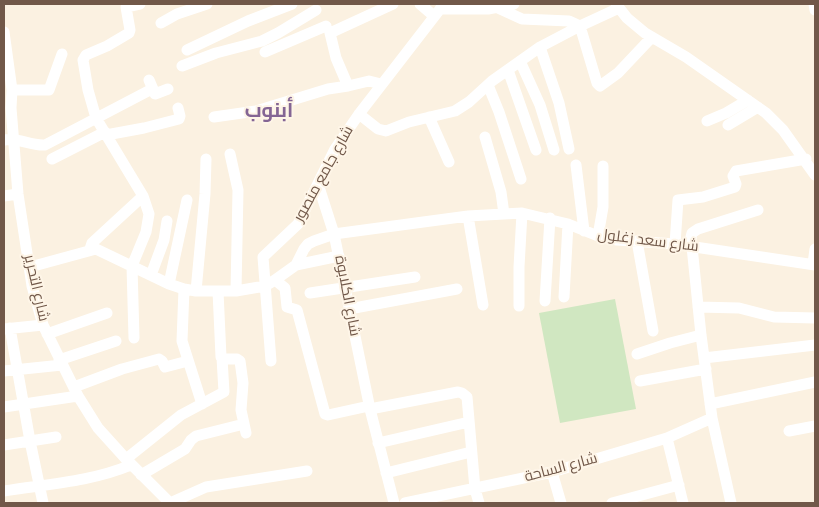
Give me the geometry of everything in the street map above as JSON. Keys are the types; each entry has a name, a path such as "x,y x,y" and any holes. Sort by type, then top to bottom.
{"street":[{"path":"134,338 132,266 148,223 149,214 143,196 96,118 88,90 83,58 129,33 126,7 140,4"},
{"path":"161,23 177,14 207,4"},
{"path":"187,50 248,21 292,4"},
{"path":"266,52 328,30 392,4"},
{"path":"420,4 439,10 514,4"},
{"path":"814,4 815,10"},
{"path":"359,114 378,129 386,131 409,122 455,111 540,47 618,6 627,18 652,37 686,56 775,121 806,159 815,175"},
{"path":"182,66 262,41 278,33 314,7 328,30 336,58 348,86"},
{"path":"492,7 522,19 569,22 580,26"},
{"name":"شارع جامع منصور","path":"271,361 263,257 298,224 335,149 359,114 439,10"},
{"path":"580,26 597,83 600,86 618,73 652,37"},
{"name":"شارع التحرير","path":"4,32 12,90 7,108 8,139 37,306 45,329 76,392 98,428 128,462 170,503"},
{"path":"540,47 560,108 569,149"},
{"path":"12,90 49,90 62,54"},
{"path":"520,61 540,105 554,150"},
{"path":"508,70 536,150"},
{"path":"214,117 256,111 315,93 369,81 382,84"},
{"path":"8,139 29,144 45,145 96,118 150,84 156,94 168,89"},
{"path":"488,85 521,179"},
{"path":"707,121 726,114 748,100"},
{"path":"728,125 758,107"},
{"path":"52,159 105,134 144,128 179,119 178,108"},
{"path":"430,117 449,162"},
{"path":"485,137 499,183 504,214"},
{"path":"230,154 238,190 236,291"},
{"path":"202,404 182,341 205,194 206,159"},
{"path":"675,244 678,200 703,197 735,187 732,176 736,171 806,159"},
{"path":"576,165 584,231"},
{"path":"598,236 603,207 603,166"},
{"name":"شارع الكلابوة","path":"318,184 334,234 369,407 394,503"},
{"path":"4,196 18,194"},
{"path":"90,249 92,243 143,196"},
{"path":"169,284 187,200"},
{"path":"731,503 712,418 701,335 692,233 698,229 758,210"},
{"path":"519,306 522,213"},
{"name":"شارع سعد زغلول","path":"296,265 308,244 334,234 468,216 522,213 550,218 598,236 617,240 675,244 814,264"},
{"path":"468,216 483,305"},
{"path":"545,301 550,218"},
{"path":"152,275 164,240 167,221"},
{"path":"564,297 568,224"},
{"path":"637,241 653,331"},
{"path":"30,267 90,249 99,250 169,284 190,290 236,291 265,286 296,265 339,256"},
{"path":"814,264 815,249"},
{"path":"310,293 415,277"},
{"path":"275,280 285,288 287,307 297,310 325,414 458,392 467,397 475,489 479,503"},
{"path":"349,309 457,289"},
{"path":"4,491 92,478 111,473 128,462 181,414 202,404 224,390 218,291"},
{"path":"698,307 739,308 767,316 815,318"},
{"path":"43,503 38,486 18,370 7,328 45,329 107,313"},
{"path":"637,354 701,335"},
{"path":"4,371 60,362 116,341"},
{"path":"640,381 705,364 815,345"},
{"path":"141,475 185,449 196,436 245,429 241,407 243,383 240,361 238,359 222,358"},
{"path":"4,407 76,392 122,369 158,359 162,361 165,367 188,361"},
{"path":"710,404 815,382"},
{"name":"شارع الساحة","path":"405,503 552,472 667,438 712,418"},
{"path":"378,443 469,422"},
{"path":"789,431 815,426"},
{"path":"4,445 56,437"},
{"path":"667,438 683,503"},
{"path":"386,473 471,452"},
{"path":"170,503 206,487 307,470"},
{"path":"552,472 561,503"},
{"path":"612,503 679,485"}],"green space":[{"path":"615,299 636,409 560,423 539,313"}],"district":[{"name":"أبنوب","path":"269,112"}]}
